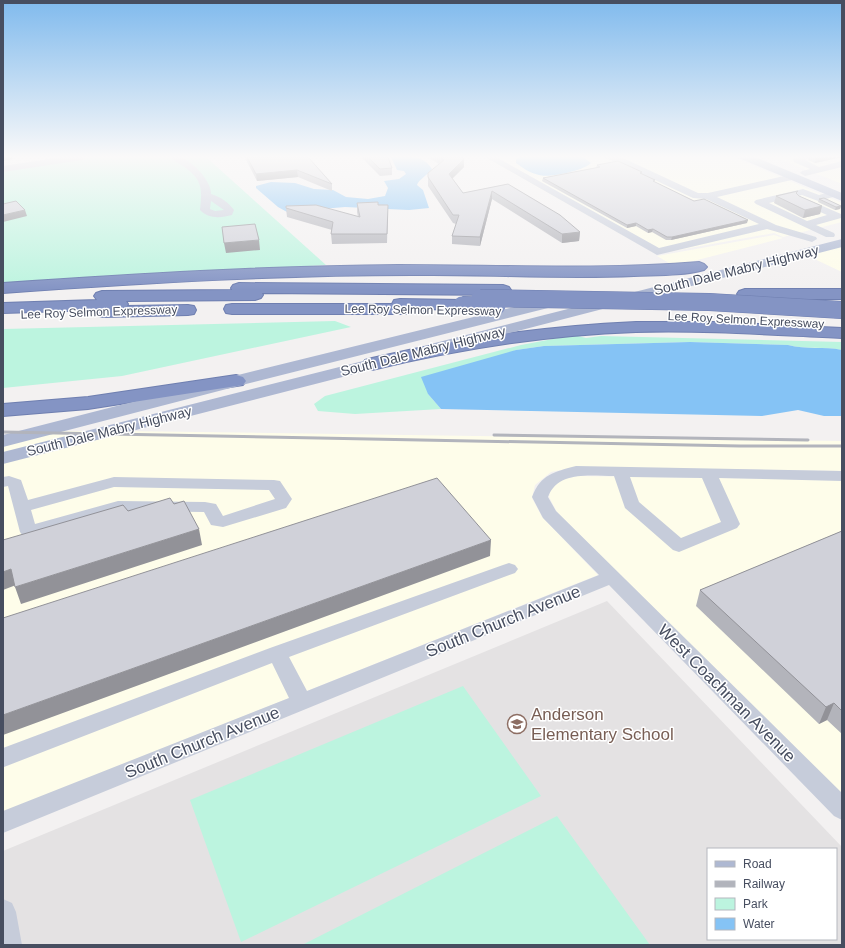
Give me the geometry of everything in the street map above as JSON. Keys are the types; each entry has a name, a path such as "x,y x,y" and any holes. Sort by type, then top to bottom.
{"highway":[{"path":"3,288 188,276 321,271 448,270 634,272 699,267"},
{"path":"3,294 254,288 842,294"},
{"name":"Lee Roy Selmon Expressway","path":"3,298 201,295 360,295 709,302 842,310"},
{"path":"4,313 118,304 257,302 663,309 842,314"},
{"path":"663,309 842,307"},
{"name":"Lee Roy Selmon Expressway","path":"4,313 226,309 444,309 644,314 842,325"},
{"path":"372,364 477,342 581,330 656,327 842,333"},
{"path":"3,410 88,403 236,381"}],"main road":[{"name":"South Dale Mabry Highway","path":"3,441 236,381 812,239 838,236"},
{"name":"South Dale Mabry Highway","path":"3,458 372,364 838,236"}],"street":[{"path":"567,201 657,252 770,226 786,238 788,245"},
{"path":"719,201 770,226 812,239"},
{"path":"762,201 759,202 806,224 838,236"},
{"path":"807,201 840,213"},
{"path":"823,201 840,213"},
{"path":"806,224 840,213"},
{"path":"611,577 549,514 540,497 543,486 554,477 576,471 842,476"},
{"path":"620,471 631,504 679,546 731,524 708,473"},
{"path":"3,482 9,481 15,483 28,532 118,506 205,507 210,508 217,521 223,522 280,504 284,499 274,485 114,482 22,507"},
{"path":"4,757 277,653 509,569"},
{"name":"South Church Avenue","path":"3,822 611,577"},
{"name":"West Coachman Avenue","path":"611,577 842,809"},
{"path":"277,653 302,702"},
{"path":"3,912 9,945"}],"shaded area":[{"path":"562,201 838,201 842,203 842,222 783,237 774,233 656,254"},
{"path":"774,235 783,238 674,266 657,256"},
{"path":"842,246 842,272 806,255"},
{"path":"58,431 93,431 3,454 3,444"},
{"path":"123,431 842,441 842,471 576,467 551,472 535,485 532,498 542,517 598,575 3,812 3,462"},
{"path":"578,476 842,480 842,794 557,512 549,497 551,488 560,480"},
{"name":"Anderson Elementary School","path":"607,601 842,847 842,945 3,945 3,851"}],"green space":[{"path":"3,201 255,201 326,265 3,284"},
{"path":"335,321 351,327 122,376 3,388 3,329"},
{"path":"574,335 586,338 601,336 842,342 842,350 788,345 690,342 544,346 516,350 428,394 441,409 355,414 318,411 314,404 325,396 521,345"},
{"path":"463,686 541,796 241,942 190,800"},
{"path":"557,816 650,945 302,945"}],"water":[{"path":"271,201 427,201 429,208 409,210 345,207 287,212"},
{"path":"690,342 788,345 842,350 842,416 824,416 798,410 762,416 441,409 428,394 421,377 516,350 544,346"}],"building":[{"path":"16,201 25,210 3,215 3,204"},
{"path":"444,201 489,201 480,237 452,236 459,215 453,215"},
{"path":"509,201 537,201 560,215 580,232 562,234"},
{"path":"585,201 709,201 748,220 672,237 667,237 653,229 648,230 636,223 627,225"},
{"path":"787,201 811,201 822,206 805,210"},
{"path":"824,201 831,201 841,206 836,207"},
{"path":"378,202 378,205 388,205 387,234 331,234 333,222 286,208 286,206 316,205 360,217 357,203"},
{"path":"255,224 259,240 224,243 222,227"},
{"path":"437,478 491,540 3,715 3,618"},
{"path":"170,498 174,504 184,501 199,529 15,587 11,569 3,572 3,540 123,505 128,511"},
{"path":"842,531 842,711 834,703 826,707 700,590"}],"railway":[{"path":"3,432 740,446 842,446"},
{"path":"494,435 808,440"}],"place":[{"name":"Anderson Elementary School","path":"517,724"}]}
